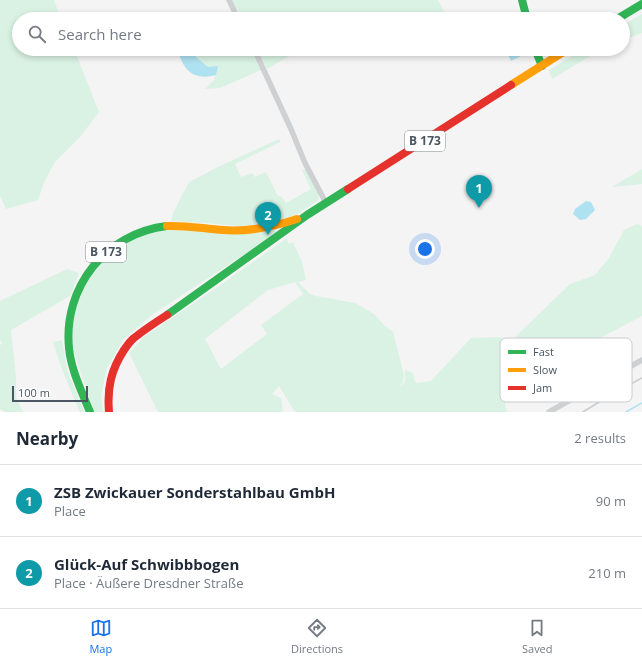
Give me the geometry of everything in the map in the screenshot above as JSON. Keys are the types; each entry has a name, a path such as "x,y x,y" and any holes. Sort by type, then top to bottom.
{"main road":[{"path":"522,0 525,12"},
{"path":"629,12 642,4"},
{"path":"538,56 542,66"},
{"name":"B 173","path":"108,412 107,392 110,375 114,364 133,339 307,215 557,56"},
{"name":"B 173","path":"90,412 72,361 69,348 69,320 78,288 90,269 99,259 124,240 149,229 189,226 224,230 243,230 274,227 307,215"},
{"path":"274,227 278,230 280,235"}],"street":[{"path":"229,0 235,12"},
{"path":"257,56 305,163 326,203"},
{"path":"632,366 642,360"},
{"path":"549,412 567,402"}],"green space":[{"path":"0,0 54,0 58,12 12,12 12,56 77,56 99,112 80,137 55,162 45,180 38,200 6,209 0,196"},
{"path":"231,0 438,0 444,12 239,12"},
{"path":"642,14 642,33 630,37 630,21"},
{"path":"254,56 261,70 220,88 205,89 214,80 218,66 208,67 196,57"},
{"path":"260,56 289,56 267,69"},
{"path":"572,56 590,56 552,79 549,70"},
{"path":"279,139 280,142 235,164 241,177 252,173 255,177 266,172 278,196 281,196 286,203 311,189 302,170 307,169 319,193 318,201 295,215 271,224 237,226 171,221 173,213 189,182"},
{"path":"642,169 642,184 612,187"},
{"path":"637,224 642,226 642,316 600,338 514,338 570,284 595,275 609,258 624,230"},
{"path":"275,230 277,233 153,314 123,340 107,368 101,395 103,412 94,412 74,352 72,337 73,323 78,301 87,280 108,255 137,236 155,231 258,232"},
{"path":"287,238 288,244 293,242 302,262 306,280 298,282 310,294 355,303 374,314 393,332 404,375 403,382 398,388 405,382 405,370 413,373 415,382 431,381 471,338 500,337 503,338 500,338 500,402 506,402 505,407 508,412 295,412 279,386 272,394 281,398 283,412 158,412 129,353 144,337","holes":["295,282 303,294 261,325 267,334 221,369 205,339 268,290"]},
{"path":"67,269 79,273 70,296 11,330 16,376 16,398 23,412 5,412 0,409 0,345 2,344 0,340 0,301"},
{"path":"62,340 67,370 84,412 80,412 62,369 53,342"}],"water":[{"path":"180,56 195,56 208,67 218,66 216,75 201,76 190,72"},
{"path":"509,56 521,56 511,61"},
{"path":"586,201 591,202 595,210 586,219 580,220 573,214 575,209"}],"waterway":[{"path":"626,412 642,403"}],"railway":[{"path":"632,383 642,378"},
{"path":"583,412 599,402"}],"traffic: fast":[{"path":"522,0 525,12"},
{"path":"629,12 642,4"},
{"path":"538,56 542,66"},
{"path":"167,315 307,215 348,189"},
{"path":"90,412 74,373 69,348 69,326 73,304 81,284 93,267 108,252 125,239 145,231 167,226"}],"traffic: slow":[{"path":"511,85 557,56"},
{"path":"167,226 223,230 252,230 270,227 297,219"}],"traffic: jam":[{"path":"348,189 511,85"},
{"path":"109,412 109,387 113,372 124,350 133,339 167,315"}],"place":[{"name":"ZSB Zwickauer Sonderstahlbau GmbH","path":"479,208"},
{"name":"Glück-Auf Schwibbbogen","path":"268,235"}]}
